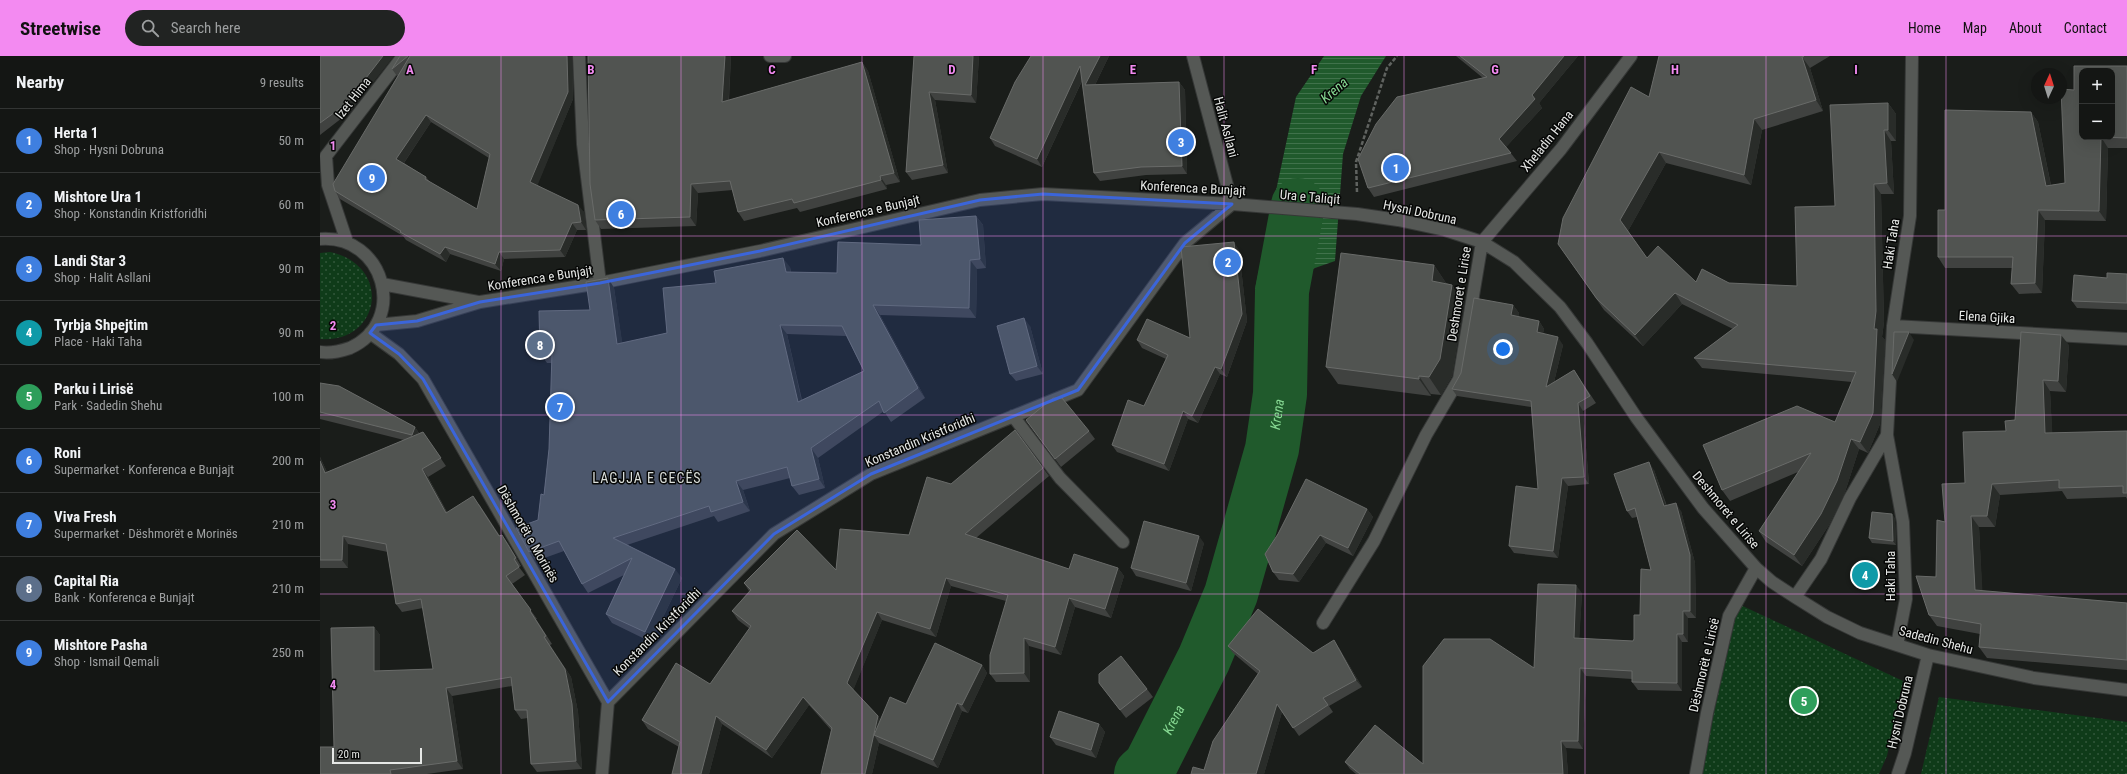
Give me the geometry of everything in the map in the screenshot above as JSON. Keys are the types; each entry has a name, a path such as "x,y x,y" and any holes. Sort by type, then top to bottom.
{"street":[{"name":"Izet Hima","path":"323,156 403,56"},
{"path":"579,56 583,144 600,283"},
{"path":"770,56 785,56"},
{"name":"Halit Asllani","path":"1193,56 1232,204"},
{"name":"Xheladin Hana","path":"1482,242 1561,148 1631,56"},
{"name":"Haki Taha","path":"1897,645 1906,599 1903,522 1887,435 1893,326 1910,216 1912,56"},
{"path":"323,156 328,185 347,242"},
{"name":"Konferenca e Bunjajt","path":"373,329 417,321 480,302 600,283 760,251 980,200 1043,194 1267,207"},
{"name":"Konstandin Kristforidhi","path":"608,702 774,534 871,474 1078,390 1186,243 1232,204"},
{"name":"Ura e Taliqit","path":"1267,207 1354,214"},
{"name":"Hysni Dobruna","path":"1354,214 1398,220 1445,230 1482,242"},
{"path":"320,239 330,238 347,242 363,252 375,267 382,284 384,298 373,329 357,344 341,351 320,352"},
{"name":"Deshmoret e Lirise","path":"1324,623 1374,541 1426,435 1459,379 1482,242 1514,262 1560,307 1612,380 1636,417 1703,508 1756,568"},
{"name":"Konferenca e Bunjajt","path":"382,284 480,302"},
{"name":"Elena Gjika","path":"1893,326 2127,339"},
{"name":"Dëshmorët e Morinës","path":"373,329 422,379 608,702"},
{"path":"1013,416 1060,478 1123,542"},
{"name":"Haki Taha","path":"1794,597 1821,559 1850,498 1887,435"},
{"name":"Sadedin Shehu","path":"1756,568 1772,582 1794,597 1827,617 1860,633 1928,655 2034,678 2127,690"},
{"name":"Dëshmorët e Lirisë","path":"1696,774 1706,713 1729,616 1756,568"},
{"name":"Hysni Dobruna","path":"1898,774 1906,753 1928,655"},
{"path":"602,774 608,702"}],"path":[{"path":"1354,214 1356,162 1387,68 1396,56"}],"highlighted area":[{"path":"1043,194 1232,204 1185,243 1078,390 871,474 774,534 608,702 423,379 399,354 370,333 376,325 417,321 480,302 600,283 760,251 980,200"}],"shaded area":[{"path":"330,252 350,260 364,272 371,287 372,303 366,317 356,329 340,337 320,339 320,253"},
{"path":"1732,601 1903,681 1887,756 1879,774 1702,774 1706,721"},
{"path":"1939,697 2127,722 2127,774 1921,774"}],"water":[{"path":"1324,56 1386,56 1361,96 1343,154 1335,261 1255,289 1296,97"}],"building":[{"path":"320,56 383,56 346,104 320,123"},
{"path":"400,56 408,56 392,69"},
{"path":"410,56 567,56 568,92 530,182 578,205 581,222 572,223 560,250 499,252 495,264 445,247 440,254 400,232 401,231 335,191 333,184","holes":["426,115 490,154 477,209 425,179 426,177 396,159"]},
{"path":"588,56 725,56 722,102 862,62 894,173 880,176 881,180 794,203 792,199 738,212 730,181 691,184 690,217 595,220 590,184"},
{"path":"914,56 973,56 971,95 929,92 943,165 906,172"},
{"path":"1031,56 1100,56 1085,85 1179,82 1182,166 1141,167 1094,173 1080,66 1037,159 990,138 1015,82"},
{"path":"1460,56 1564,56 1532,95 1535,99 1499,139 1511,153 1368,188 1358,159 1376,124 1397,97 1487,77"},
{"path":"1659,56 1804,56 1802,57 1816,100 1754,119 1744,175 1659,152 1620,220 1647,258 1658,246 1696,282 1702,269 1729,283 1797,286 1795,207 1835,206 1830,105 1888,103 1888,130 1884,130 1887,183 1874,184 1876,311 1874,329 1877,329 1873,413 1860,442 1851,439 1837,481 1821,514 1794,555 1759,531 1811,453 1722,490 1703,445 1797,406 1835,422 1856,372 1694,358 1738,325 1675,293 1635,335 1597,299 1558,244 1563,218 1631,87 1649,97"},
{"path":"2074,66 2127,66 2127,138 2115,138 2115,68 2079,68 2079,140 2101,140 2099,211 2038,210 2035,283 2011,284 2013,257 1938,257 1938,210 1945,210 1945,110 2031,112 2046,186 2065,183 2062,104 2067,104 2067,89 2074,90"},
{"path":"976,216 980,259 970,260 969,308 873,305 918,388 884,413 879,401 811,448 819,479 792,486 787,467 736,481 743,502 711,512 709,506 613,538 675,569 645,632 606,614 632,558 582,584 559,541 529,552 516,528 538,520 541,494 544,495 549,449 552,353 540,353 539,311 590,310 586,282 608,278 617,344 667,333 663,288 716,283 714,271 783,258 786,272 837,273 838,242 921,245 919,220","holes":["780,325 842,326 864,371 798,402"]},
{"path":"1234,242 1242,314 1221,369 1215,367 1192,416 1183,411 1164,464 1112,445 1128,400 1144,406 1168,355 1137,340 1147,319 1190,338 1181,247"},
{"path":"1341,253 1434,265 1432,281 1452,285 1440,359 1429,377 1419,376 1419,379 1326,367"},
{"path":"2107,273 2127,274 2127,303 2072,301 2074,275 2107,278"},
{"path":"1474,298 1513,305 1511,315 1539,321 1537,332 1558,337 1546,387 1574,370 1590,396 1578,403 1584,477 1562,478 1553,551 1509,546 1516,486 1538,489 1531,401 1452,389 1461,373"},
{"path":"1024,318 1037,366 1010,374 997,326"},
{"path":"1894,332 1909,332 1892,374"},
{"path":"2021,332 2061,335 2058,381 2043,380 2045,433 2127,431 2127,493 2123,493 2123,486 2059,488 2059,480 1992,484 1987,516 1971,516 1975,590 2127,603 2127,660 1979,647 1981,624 1929,615 1916,576 1936,577 1937,520 1945,522 1942,484 1965,483 1963,432 2006,431 2005,421 2015,420"},
{"path":"320,383 339,386 415,427 412,435 320,412"},
{"path":"1053,398 1062,398 1089,431 1055,459 1026,420"},
{"path":"1015,430 1043,468 965,534 1069,569 1074,554 1118,568 1105,609 1069,598 1055,647 1024,638 1024,673 990,674 990,655 1008,595 946,578 930,629 877,612 847,683 878,716 865,774 821,774 832,728 803,697 766,750 716,716 701,774 672,774 680,742 642,720 676,663 710,684 751,626 732,611 751,590 744,583 797,530 836,570 840,529 909,535 927,477 951,484"},
{"path":"423,432 441,458 422,469 446,513 473,496 499,536 502,535 516,558 514,559 519,567 506,576 531,610 530,611 546,636 544,637 565,669 572,704 576,761 531,764 527,710 515,710 511,677 446,688 457,761 390,770 391,774 320,774 320,747 334,747 331,628 374,627 374,671 433,669 421,599 396,604 386,544 343,536 342,560 320,560 320,461 325,473"},
{"path":"1649,462 1664,506 1676,503 1690,555 1690,611 1683,611 1683,634 1677,634 1677,683 1632,682 1632,671 1580,668 1578,741 1561,741 1563,774 1360,774 1345,762 1375,725 1423,764 1423,666 1444,639 1490,639 1534,668 1538,584 1576,585 1574,638 1633,641 1634,615 1640,615 1641,569 1651,570 1635,508 1627,511 1614,474"},
{"path":"1306,479 1367,509 1348,548 1320,535 1293,574 1273,572 1265,554 1278,534"},
{"path":"1872,512 1892,514 1893,541 1869,538"},
{"path":"1144,521 1199,536 1186,583 1131,568"},
{"path":"1258,609 1313,653 1334,640 1356,680 1323,698 1328,705 1293,728 1277,704 1256,774 1191,774 1193,767 1204,770 1213,741 1260,671 1228,646"},
{"path":"935,643 982,665 962,705 957,703 933,760 874,735 890,697 906,704"},
{"path":"1121,656 1147,689 1120,710 1099,683 1099,674"},
{"path":"1059,711 1099,724 1091,750 1050,737"}],"waterway":[{"name":"Krena","path":"1141,774 1150,766 1204,659 1231,594 1272,449 1280,394 1282,291 1298,205"}],"place":[{"name":"Landi Star 3","path":"1181,142"},
{"name":"Herta 1","path":"1396,168"},
{"name":"Mishtore Pasha","path":"372,178"},
{"name":"Roni","path":"621,214"},
{"name":"Mishtore Ura 1","path":"1228,262"},
{"name":"Capital Ria","path":"540,345"},
{"name":"Viva Fresh","path":"560,407"},
{"name":"Tyrbja Shpejtim","path":"1865,575"},
{"name":"Parku i Lirisë","path":"1804,701"}],"district":[{"name":"LAGJJA E GECËS","path":"647,478"}]}
